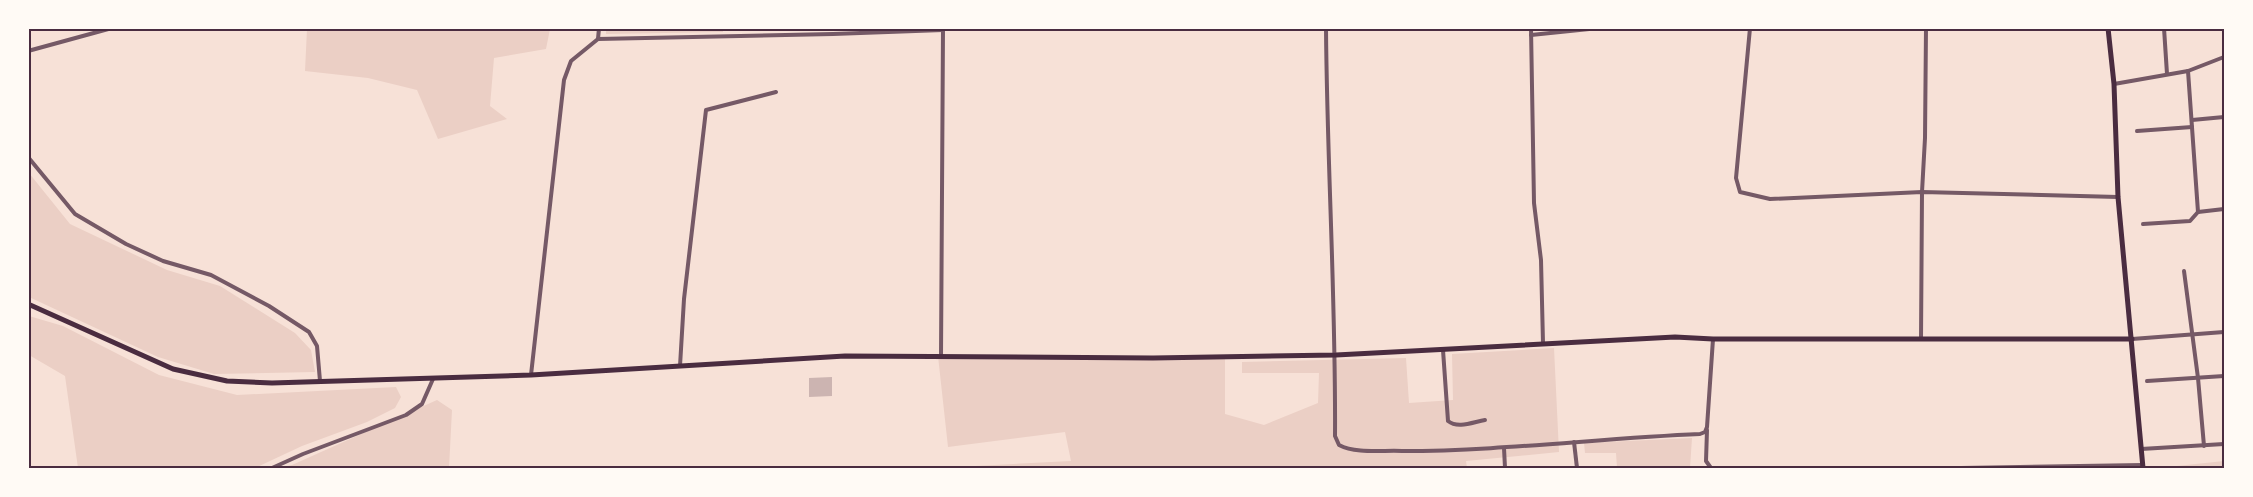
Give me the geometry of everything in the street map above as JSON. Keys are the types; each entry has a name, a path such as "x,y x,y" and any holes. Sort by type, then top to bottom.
{"main road":[{"path":"2108,28 2114,84 2118,197 2143,467"},
{"path":"28,304 158,363 226,381 272,383 531,375 813,357 1153,358 1336,355 1675,337 1713,339 2132,339"}],"street":[{"path":"28,51 112,28"},
{"path":"598,39 599,28"},
{"path":"833,28 833,34"},
{"path":"1326,28 1327,130 1336,355 1336,442 1342,447 1413,451 1504,448 1700,434 1705,432 1707,427"},
{"path":"1531,28 1534,203 1541,260 1543,343"},
{"path":"1531,35 1599,28"},
{"path":"1750,28 1736,177 1740,192 1770,199 1922,192 2118,197"},
{"path":"1922,339 1922,192 1926,28"},
{"path":"2164,28 2167,74"},
{"path":"531,375 564,80 571,62 598,39 833,34 943,29 941,356"},
{"path":"2114,84 2188,71 2224,57"},
{"path":"2188,71 2198,212"},
{"path":"680,366 684,299 706,110 776,92"},
{"path":"2192,120 2224,117"},
{"path":"2138,131 2192,127"},
{"path":"28,157 75,214 126,244 163,261 211,275 269,306 309,332 317,346 320,381"},
{"path":"2143,224 2190,221 2198,212 2224,209"},
{"path":"2184,271 2204,446"},
{"path":"2132,339 2224,332"},
{"path":"1711,468 1707,465 1705,457 1713,339"},
{"path":"1443,350 1448,421 1459,425 1485,420"},
{"path":"2147,381 2224,376"},
{"path":"272,468 406,415 422,404 433,379"},
{"path":"1574,442 1577,468"},
{"path":"2141,449 2224,444"},
{"path":"1504,448 1505,468"},
{"path":"1961,468 2143,467"}],"shaded area":[{"path":"307,28 550,29 546,49 494,58 490,106 507,119 438,139 417,90 368,78 305,71"},
{"path":"723,28 723,32 606,34 606,29"},
{"path":"29,173 70,224 167,270 220,286 295,333 311,350 315,372 214,374 158,357 29,297"},
{"path":"29,316 63,326 159,375 237,395 396,387 401,397 395,408 367,422 302,446 255,468 78,468 65,376 29,355"},
{"path":"1554,348 1559,452 1466,461 1467,468 955,468 1071,461 1065,432 948,447 938,356 1225,359 1225,414 1264,425 1318,403 1319,373 1242,373 1242,362 1406,358 1409,403 1453,400 1452,354"},
{"path":"437,400 452,410 449,468 277,468 292,465"},
{"path":"1692,438 1690,468 1617,468 1616,453 1585,453 1584,443"},
{"path":"2224,461 2224,468 2158,468"}],"building":[{"path":"832,377 832,396 809,397 809,378"}]}
